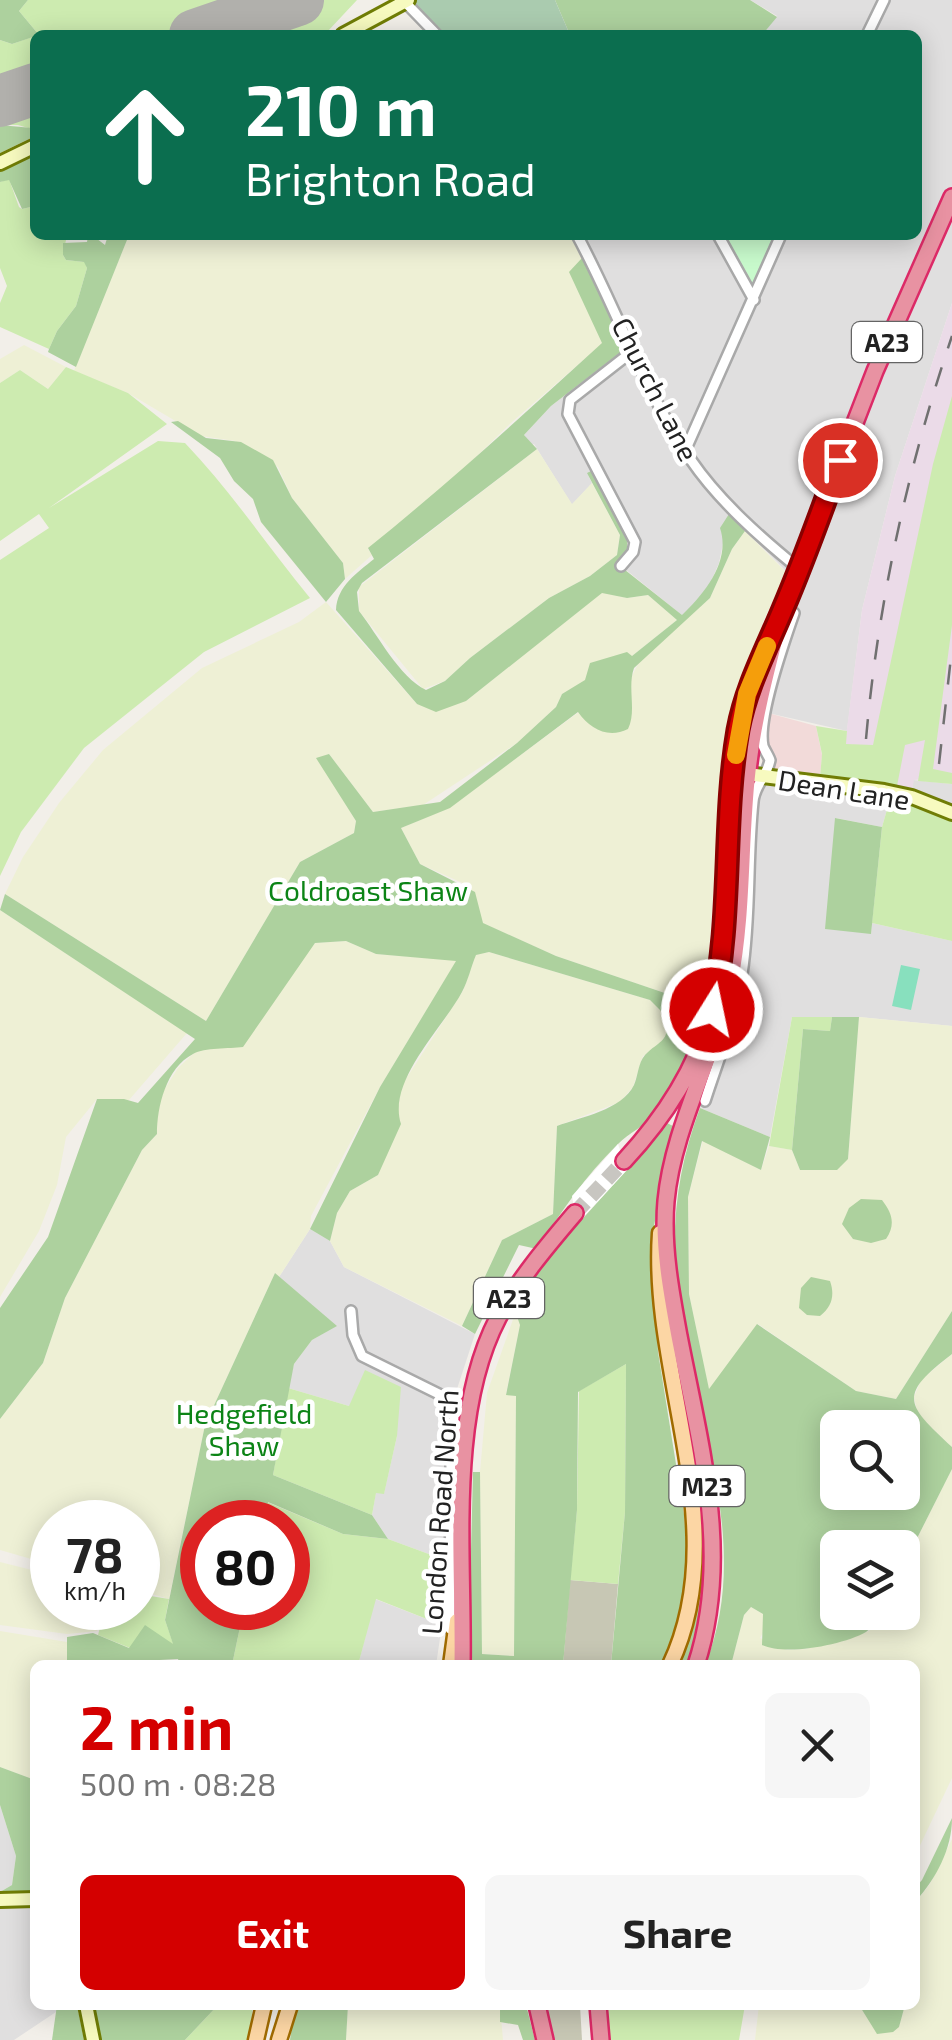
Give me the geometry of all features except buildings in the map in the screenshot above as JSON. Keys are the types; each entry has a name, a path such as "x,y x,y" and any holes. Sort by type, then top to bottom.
{"highway":[{"name":"A23","path":"666,1201 682,1136 730,985 749,802 741,773 763,708 799,569 875,370 952,197"},
{"name":"A23","path":"624,1161 678,1089 709,1020 717,984 741,773 738,733 747,694 789,611"},
{"name":"M23","path":"666,1201 674,1307 713,1532 712,1603 697,1660"},
{"name":"London Road North","path":"464,1590 464,1459 471,1395 481,1358 502,1310 575,1214"},
{"path":"462,1660 464,1590"},
{"path":"538,2010 545,2040"},
{"path":"598,2010 601,2040"}],"main road":[{"name":"A23","path":"666,1201 660,1234 659,1300 694,1514 696,1553 690,1608 672,1660"},
{"name":"London Road North","path":"449,1660 464,1590"},
{"path":"256,2040 263,2010"},
{"path":"279,2040 288,2010"}],"street":[{"path":"869,30 884,0"},
{"path":"353,30 405,1 432,30"},
{"path":"0,163 30,148"},
{"name":"Church Lane","path":"579,240 685,451 713,486 799,569"},
{"path":"721,240 754,300"},
{"path":"685,451 780,240"},
{"path":"621,566 633,552 634,542 568,414 570,400 634,350"},
{"path":"704,1101 742,978 748,932 749,802 767,776 770,760 763,748 763,708"},
{"name":"Dean Lane","path":"741,773 884,791 952,813"},
{"path":"351,1310 354,1336 362,1356 455,1402"},
{"path":"448,1660 455,1402 460,1396 471,1395"},
{"path":"0,1900 30,1900"},
{"path":"87,2010 92,2040"}],"shaded area":[{"path":"750,0 952,0 952,303 895,476 862,610 847,731 768,713 802,587 729,514 719,563 706,593 683,616 620,565 630,546 587,473 592,483 572,505 534,444 524,435 551,406 630,344 578,240 922,240 922,30 766,30 777,16"},
{"path":"127,240 573,240 582,258 570,273 603,343 449,483 368,549 372,555 345,579 343,563 292,498 278,467 235,441 201,436 128,393 74,371"},
{"path":"952,303 952,777 914,780 912,790 896,791 842,768 862,610 895,476"},
{"path":"24,345 66,367 48,389 20,370 0,383 0,359"},
{"path":"537,449 572,504 592,483 620,535 617,555 590,576 549,598 445,681 423,689 359,611 359,587"},
{"path":"745,531 786,572 763,622 731,717 720,797 707,979 697,1004 556,956 482,923 467,885 420,864 401,828 450,807 579,712 630,697 630,680 640,660 710,598 732,549"},
{"path":"602,592 627,598 648,595 677,620 632,656 562,694 556,707 517,743 423,805 373,812 329,754 324,769 356,821 354,833 300,862 206,1021 5,894 23,857 59,803 103,750 202,668 299,622 326,602 417,704 466,701"},
{"path":"768,713 816,726 822,755 820,778 761,769"},
{"path":"768,780 891,796 882,827 836,818 871,934 872,923 952,941 952,1026 859,1017 792,1017 770,1137 700,1108 733,1013 757,791"},
{"path":"913,780 952,784 952,806 912,790"},
{"path":"0,910 187,1033 129,1100 97,1099 66,1137 57,1185 39,1231 0,1297"},
{"path":"346,941 376,954 457,960 380,1087 311,1216 310,1229 279,1277 275,1273 205,1425 189,1500 180,1500 180,1546 169,1599 160,1596 160,1500 30,1500 30,1559 0,1550 0,1419 43,1363 65,1298 142,1150 157,1134 157,1110 164,1090 178,1068 300,961 315,943"},
{"path":"489,952 650,1000 668,1017 668,1033 643,1056 633,1087 620,1102 557,1126 553,1214 502,1240 462,1326 344,1267 330,1241 337,1213 350,1191 378,1175 402,1085 463,991 476,954"},
{"path":"859,1017 952,1026 952,1311 896,1399 856,1391 758,1324 709,1390 689,1294 688,1197 703,1140 761,1170 769,1146 792,1150 800,1170 848,1159"},
{"path":"310,1229 330,1241 344,1267 475,1334 457,1389 444,1409 445,1560 388,1539 372,1515 376,1492 384,1493 397,1436 349,1406 288,1388 294,1364 312,1340 336,1326 279,1277"},
{"path":"516,1311 520,1325 506,1394 516,1396 514,1656 482,1654 480,1472 487,1393"},
{"path":"952,1354 952,1447 920,1417 914,1397 921,1380"},
{"path":"952,1469 952,1778 920,1845 920,1660 732,1660 744,1615 751,1607 763,1614 764,1631 760,1638 787,1650 805,1649 869,1631 920,1630 920,1532"},
{"path":"0,1562 30,1570 30,1629 0,1625"},
{"path":"570,1580 618,1584 611,1660 563,1660"},
{"path":"375,1599 442,1625 437,1660 359,1660"},
{"path":"37,1630 97,1630 97,1631 67,1634"},
{"path":"0,1631 67,1642 67,1660 30,1660 30,1778 0,1767"},
{"path":"0,1805 16,1856 12,1885 0,1892"},
{"path":"952,1839 952,2040 755,2040 758,2010 862,2010 866,2016 899,2027 904,2010 920,2010 920,1897"},
{"path":"0,1907 30,1907 30,2010 59,2010 14,2040 0,2040"},
{"path":"348,2010 500,2010 503,2040 346,2040"},
{"path":"547,2010 580,2010 582,2040 554,2040"}],"green space":[{"path":"0,0 28,0 19,11 35,30 30,30 30,38 12,44 0,40"},
{"path":"28,0 357,0 329,30 35,30 19,11"},
{"path":"555,0 750,0 777,17 766,30 568,30"},
{"path":"555,0 568,30 441,30 408,2"},
{"path":"30,38 30,129 0,125 0,40 12,44"},
{"path":"0,125 30,128 30,138 0,153"},
{"path":"30,156 30,207 22,209 9,180 0,182 0,172"},
{"path":"9,179 19,207 30,207 30,240 66,240 66,260 85,262 87,268 76,306 49,349 0,327 0,303 7,286 0,268 0,182"},
{"path":"98,240 105,245 106,240 127,240 76,367 48,352 57,331 76,306 87,268 84,262 66,260 63,243"},
{"path":"725,240 774,240 754,289"},
{"name":"Coldroast Shaw","path":"582,258 630,345 551,406 524,435 537,449 362,583 357,592 359,611 398,666 426,690 445,681 549,598 590,576 617,555 620,535 587,473 593,470 625,529 626,554 620,566 682,615 714,576 722,552 720,528 729,514 745,531 732,549 710,598 634,668 628,729 600,731 578,712 450,808 401,828 420,864 475,892 483,923 556,956 697,1004 707,979 706,1008 682,1068 654,1114 595,1168 537,1249 519,1245 475,1334 462,1326 502,1240 553,1214 557,1126 600,1112 628,1094 643,1058 663,1040 667,1017 650,1000 489,952 476,955 462,992 409,1073 399,1108 401,1124 378,1175 350,1191 337,1213 330,1241 310,1229 380,1087 456,961 376,954 346,941 315,943 243,1047 198,1052 184,1060 170,1078 161,1101 157,1134 142,1150 65,1298 43,1363 0,1419 0,1308 48,1237 97,1099 138,1103 195,1039 0,910 5,894 206,1021 300,862 354,833 356,821 316,758 329,754 373,812 440,802 517,743 556,707 562,694 585,680 590,663 627,652 632,656 677,620 648,595 627,598 602,593 466,701 436,712 417,704 336,610 344,587 374,559 368,548 602,343 569,272"},
{"path":"66,367 128,393 167,424 49,508 158,441 185,443 310,598 204,652 84,748 21,832 0,876 0,560 49,528 39,514 0,541 0,383 20,370 48,389"},
{"path":"952,396 952,625 933,769 952,773 952,784 918,781 925,740 905,745 896,791 820,778 822,754 816,726 847,731 846,744 873,745 933,464"},
{"path":"178,421 206,438 241,442 273,460 292,498 343,563 345,579 326,602 261,522 253,499 234,481 220,458 171,422"},
{"path":"891,796 952,821 952,941 872,923 882,827"},
{"path":"835,818 882,827 871,934 825,929"},
{"path":"901,965 920,969 911,1010 892,1006"},
{"path":"792,1017 832,1017 830,1031 803,1029 792,1150 769,1146"},
{"path":"832,1017 859,1017 848,1159 837,1170 800,1170 792,1150 803,1029 830,1031"},
{"path":"700,1108 770,1137 761,1170 702,1141 688,1197 689,1294 709,1389 757,1324 856,1391 896,1399 952,1311 952,1354 922,1380 914,1400 917,1410 820,1410 820,1510 920,1510 920,1414 952,1447 952,1469 920,1532 820,1530 820,1630 868,1630 866,1632 814,1648 772,1648 762,1645 763,1614 751,1607 744,1615 732,1660 706,1660 719,1615 724,1565 721,1514 680,1309 675,1258 677,1200"},
{"path":"665,1122 679,1129 664,1175 652,1236 658,1352 684,1514 688,1564 680,1617 666,1660 611,1660 625,1512 626,1364 578,1392 577,1510 563,1660 468,1660 473,1472 480,1472 482,1654 514,1656 516,1396 506,1395 520,1325 514,1308 520,1288"},
{"path":"861,1199 882,1200 892,1223 886,1239 871,1243 853,1239 842,1224 849,1208"},
{"name":"Hedgefield Shaw","path":"275,1273 337,1326 312,1340 294,1364 273,1475 372,1515 388,1539 343,1534 310,1520 310,1500 190,1500 205,1425"},
{"path":"811,1277 830,1281 830,1305 820,1316 807,1315 799,1308 801,1288"},
{"path":"668,1310 695,1442 707,1535 702,1624 691,1660 682,1660 692,1630 702,1574 701,1524"},
{"path":"626,1364 625,1512 618,1584 570,1580 577,1510 579,1391"},
{"path":"365,1370 401,1387 397,1436 384,1494 376,1493 372,1515 273,1475 288,1388 349,1406"},
{"path":"310,1520 343,1534 388,1539 445,1560 442,1625 376,1599 359,1660 233,1660 239,1630 310,1630"},
{"path":"180,1547 180,1630 239,1630 233,1660 67,1660 67,1637 93,1633 129,1648 142,1630 152,1630 173,1644 165,1620"},
{"path":"160,1598 169,1599 165,1620 174,1646 130,1648 98,1635 99,1630 160,1630"},
{"path":"0,1767 30,1778 30,1895 0,1895 12,1885 16,1856 0,1805"},
{"path":"952,1818 941,1863 920,1896 922,1880"},
{"path":"56,2010 78,2010 84,2040 52,2040"},
{"path":"92,2010 213,2010 185,2040 99,2040"},
{"path":"213,2010 253,2010 249,2040 185,2040"},
{"path":"298,2010 348,2010 346,2040 290,2040"},
{"path":"500,2010 527,2010 535,2040 523,2040 518,2025 500,2022"},
{"path":"606,2010 744,2010 739,2040 609,2040"},
{"path":"862,2010 904,2010 899,2027 877,2034"}],"pier":[{"path":"618,1144 627,1170 577,1224 572,1196"}],"runway":[{"path":"210,30 298,0"},
{"path":"0,101 30,91"}],"tunnel":[{"path":"575,1213 624,1161"}],"railway":[{"path":"866,739 878,637 897,535 952,336"},
{"path":"939,764 952,648"}],"slow traffic":[{"path":"736,755 747,694 767,646"}],"route":[{"path":"712,1010 727,893 734,772 742,715 752,679 784,608 840,460"}]}
